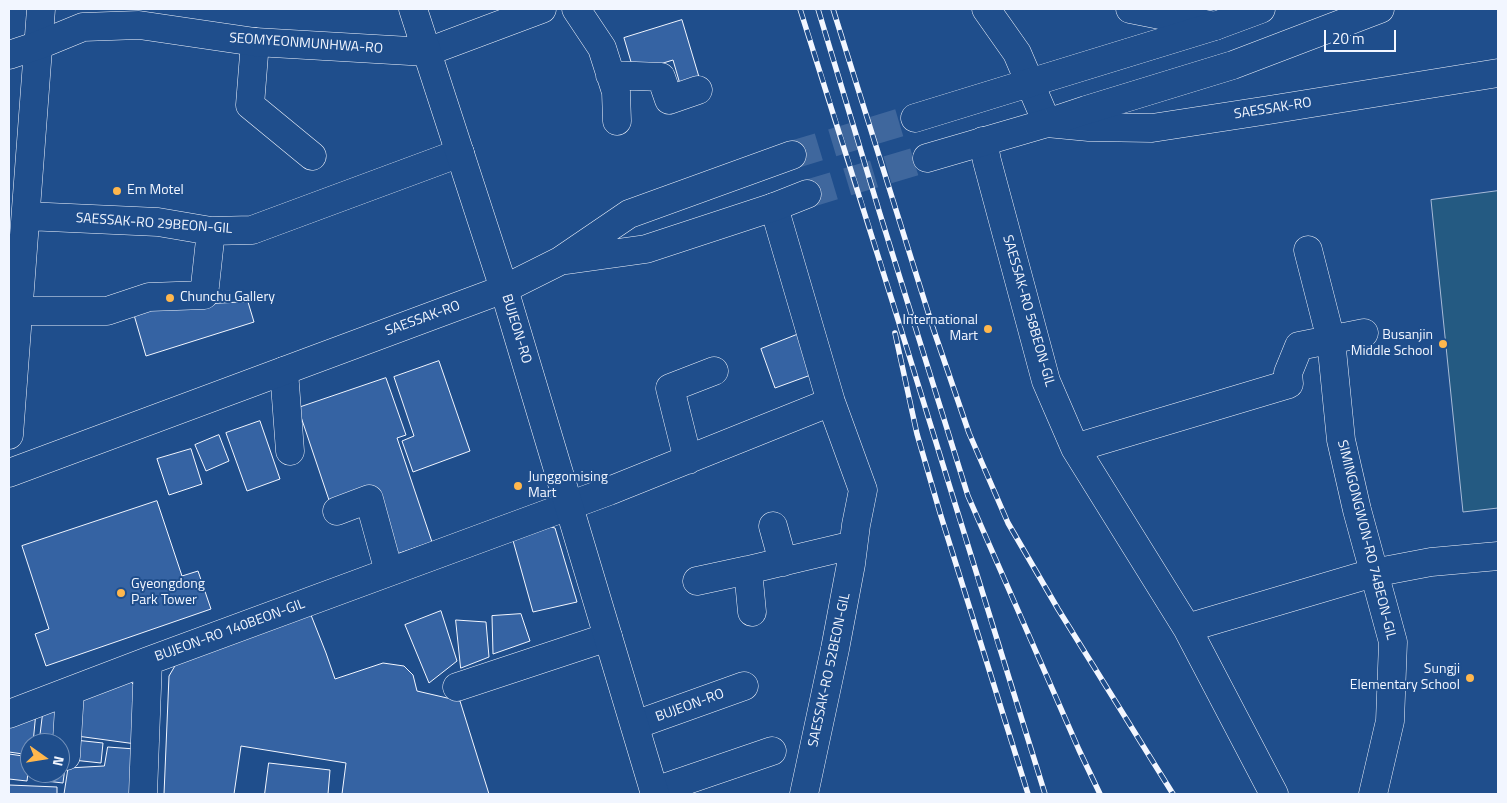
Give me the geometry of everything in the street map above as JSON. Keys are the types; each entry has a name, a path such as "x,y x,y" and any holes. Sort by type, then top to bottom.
{"street":[{"path":"9,435 11,361 18,312 42,9"},
{"name":"BUJEON-RO","path":"413,9 504,289 655,793"},
{"name":"SEOMYEONMUNHWA-RO","path":"9,55 83,27 139,25 255,42 427,52 542,9"},
{"path":"576,9 602,48 616,92 617,121"},
{"path":"986,9 1017,53 1047,123"},
{"path":"1130,9 1215,26"},
{"path":"915,118 1215,26 1261,9"},
{"name":"SAESSAK-RO","path":"927,158 1233,65 1380,9"},
{"path":"255,42 250,105 312,156"},
{"name":"SAESSAK-RO","path":"1047,123 1089,127 1152,128 1498,74"},
{"path":"610,75 661,78 669,100 698,90"},
{"name":"SAESSAK-RO 58BEON-GIL","path":"983,141 1046,381 1075,448 1187,628 1274,794"},
{"name":"SAESSAK-RO 29BEON-GIL","path":"26,216 158,222 211,231 252,230 460,153"},
{"name":"SAESSAK-RO","path":"9,473 504,289 560,261 629,214 792,155"},
{"name":"SAESSAK-RO","path":"560,261 646,249 774,207 807,194"},
{"name":"SAESSAK-RO 52BEON-GIL","path":"774,207 831,402 863,490 835,649 804,794"},
{"path":"18,312 107,311 149,297 204,295 211,231"},
{"name":"SIMINGONGWON-RO 74BEON-GIL","path":"1308,250 1331,340 1341,440 1373,574 1393,642 1390,721 1373,794"},
{"path":"1075,448 1289,384 1288,373 1299,346 1364,333"},
{"path":"284,371 290,451"},
{"path":"688,460 670,388 714,371"},
{"path":"568,506 831,402"},
{"path":"337,511 369,499 389,572"},
{"name":"BUJEON-RO 140BEON-GIL","path":"9,714 568,506"},
{"path":"752,612 761,561 773,526"},
{"path":"696,581 761,561 854,545"},
{"path":"1187,628 1373,574 1431,562 1498,556"},
{"path":"457,687 608,637"},
{"path":"143,794 148,661"},
{"name":"BUJEON-RO","path":"635,725 744,686"},
{"path":"67,733 70,691"},
{"path":"655,793 772,751"}],"shaded area":[{"path":"1498,191 1498,508 1463,512 1431,200"}],"building":[{"path":"682,20 699,77 680,84 673,60 634,72 624,38"},
{"path":"248,302 254,322 146,356 132,308"},
{"path":"804,332 819,372 775,388 761,349"},
{"path":"439,361 470,451 413,472 402,441 414,436 394,377"},
{"path":"386,378 406,435 397,438 432,542 394,555 372,491 331,506 298,408"},
{"path":"260,421 280,479 247,491 226,433"},
{"path":"219,435 229,461 206,471 195,445"},
{"path":"191,449 202,484 169,495 157,459"},
{"name":"Gyeongdong Park Tower","path":"157,501 182,576 198,571 211,609 46,666 35,634 49,629 22,546"},
{"path":"536,523 555,528 577,602 533,612 512,537"},
{"path":"309,610 335,679 383,663 404,666 413,675 417,691 460,701 489,794 342,794 346,763 241,746 234,794 164,794 169,676 179,659"},
{"path":"441,611 457,661 429,683 405,625"},
{"path":"521,614 530,641 493,654 492,616"},
{"path":"456,620 486,622 489,657 461,668"},
{"path":"125,676 140,691 136,744 77,736 77,695"},
{"path":"65,703 61,733 40,733 43,710"},
{"path":"36,712 34,733 20,733 20,754 9,752 9,725"},
{"path":"75,740 103,743 101,763 73,760"},
{"path":"108,747 135,749 133,794 64,794 66,783 70,783 70,768 104,766"},
{"path":"9,754 20,756 20,780 9,779"},
{"path":"269,763 330,770 328,794 265,794"},
{"path":"9,785 57,787 57,794 9,794"}],"tunnel":[{"path":"792,155 915,118"},
{"path":"807,194 927,158"}],"railway":[{"path":"800,9 1045,794"},
{"path":"818,9 968,496 1100,794"},
{"path":"833,9 933,328 969,433 1008,523 1058,609 1173,794"},
{"path":"895,333 917,434 1028,794"}],"place":[{"name":"Em Motel","path":"117,191"},
{"name":"Chunchu Gallery","path":"170,298"},
{"name":"International Mart","path":"988,329"},
{"name":"Busanjin Middle School","path":"1443,344"},
{"name":"Junggomising Mart","path":"518,486"},
{"name":"Gyeongdong Park Tower","path":"121,593"},
{"name":"Sungji Elementary School","path":"1470,678"}]}
